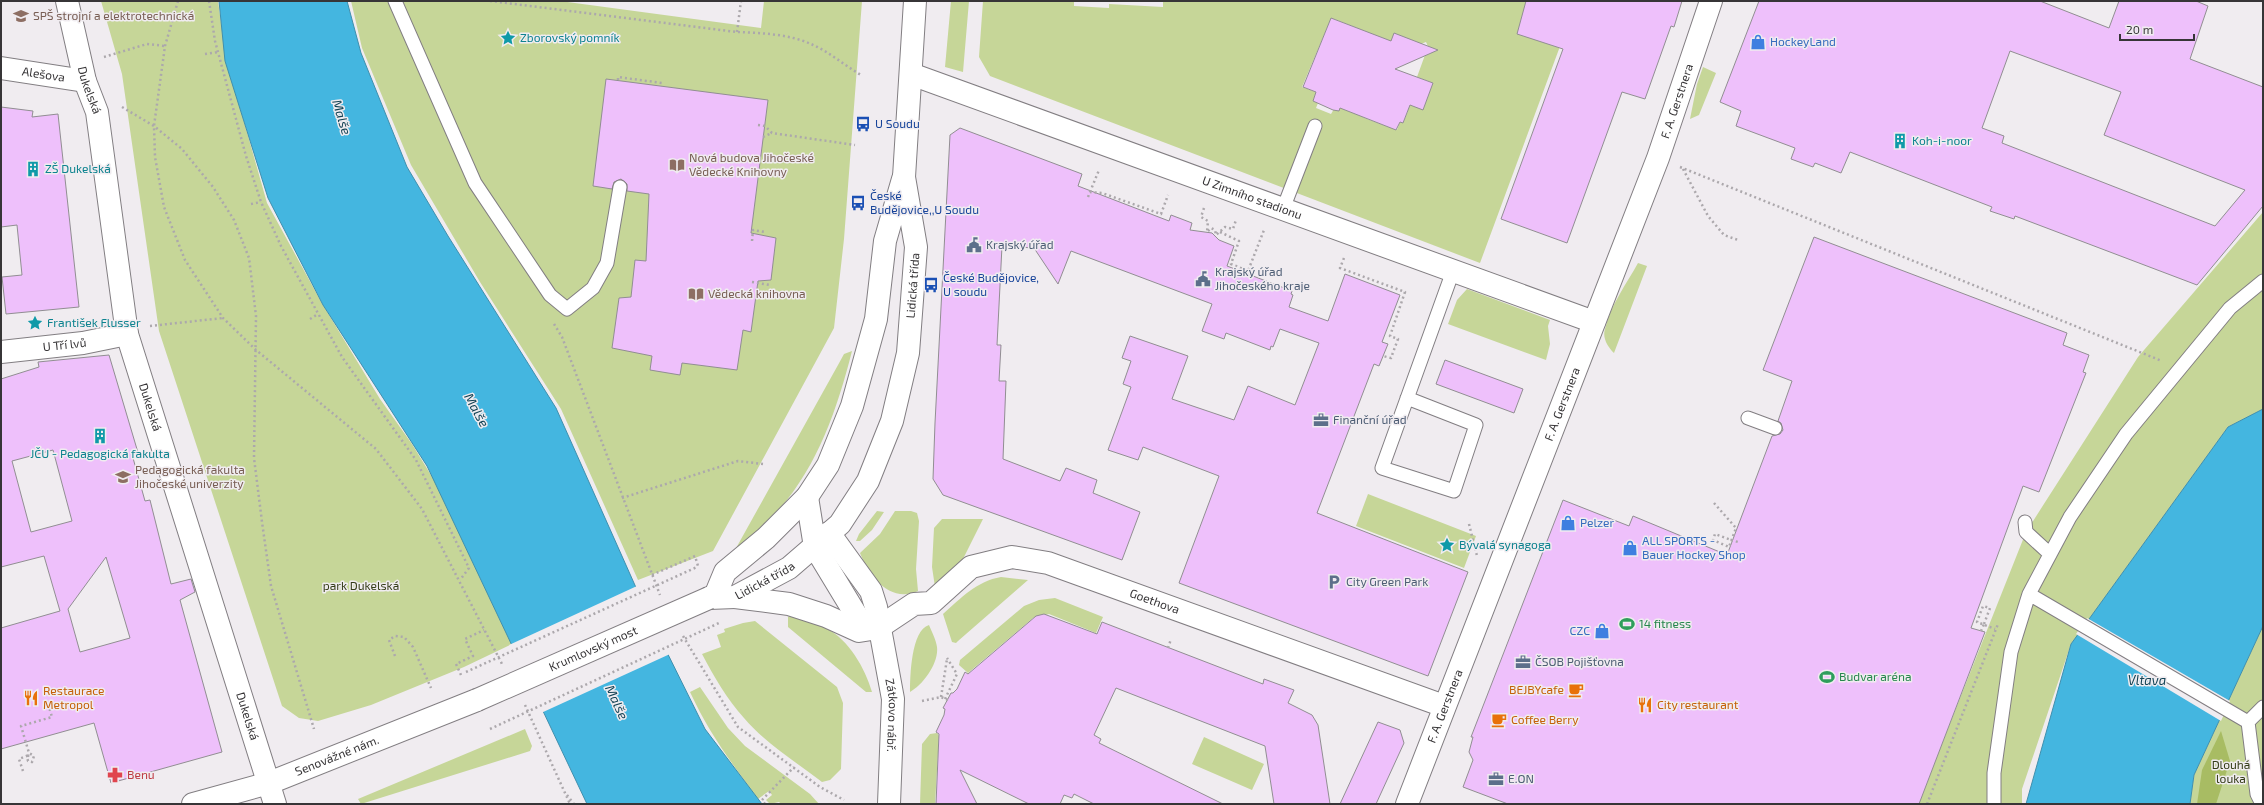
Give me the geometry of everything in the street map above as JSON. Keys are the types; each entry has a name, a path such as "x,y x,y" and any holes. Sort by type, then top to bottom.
{"street":[{"name":"Dukelská","path":"67,1 85,81 97,112 127,334 270,783 275,804"},
{"name":"Lidická třída","path":"720,597 725,572 766,538 806,497 828,465 852,406 876,320 885,241 904,176 916,1"},
{"name":"F. A. Gerstnera","path":"1409,804 1444,706 1658,158 1711,1"},
{"name":"Alešova","path":"1,68 85,81"},
{"name":"U Zimního stadionu","path":"911,74 1594,322"},
{"name":"Lidická třída","path":"720,597 789,568 840,524 868,481 892,420 908,354 916,247 904,176"},
{"name":"U Tří lvů","path":"1,352 83,343 127,334"},
{"path":"806,497 822,540 858,618 878,628"},
{"name":"Goethova","path":"878,628 914,604 931,604 971,567 1012,557 1048,562 1444,706"},
{"path":"720,597 789,604 826,616 858,631 878,628"},
{"name":"Krumlovský most","path":"478,700 720,597"},
{"name":"Zátkovo nábř.","path":"878,628 893,699 889,804"},
{"name":"Senovážné nám.","path":"193,804 270,783 478,700"}],"lane":[{"path":"395,1 475,182 550,295 567,309 593,288 608,263 620,187"},
{"path":"1283,209 1315,126"},
{"path":"1407,398 1476,425 1454,491 1382,468 1407,398 1453,271"},
{"path":"1994,804 1994,773 2011,652 2050,554 2070,517 2126,434 2230,308 2263,281"},
{"path":"1748,418 1775,428"},
{"path":"2025,522 2026,532 2050,554"},
{"path":"2033,597 2244,719"},
{"path":"2244,719 2263,707"},
{"path":"2244,719 2257,794 2262,804"}],"path":[{"path":"178,1 165,46 154,126 155,157 164,207 185,260 223,318 256,350 376,449 422,509 504,666"},
{"path":"209,1 218,52 246,156 261,202 281,246 342,357 416,460 469,568 460,580"},
{"path":"490,1 738,32 765,34 810,44 861,75"},
{"path":"738,32 741,1"},
{"path":"108,55 147,44 165,46"},
{"path":"205,54 218,52"},
{"path":"618,80 618,78 662,84"},
{"path":"122,107 154,126 182,149 213,187 234,220 248,258 256,316 254,458 262,522 271,586 314,729"},
{"path":"758,125 765,126 772,133"},
{"path":"763,137 772,133 855,145"},
{"path":"1658,158 2180,368"},
{"path":"1683,168 1708,216 1724,235 1738,240"},
{"path":"1088,197 1099,170"},
{"path":"1090,192 1102,193 1161,214 1168,195"},
{"path":"251,204 261,202"},
{"path":"1204,208 1201,217 1208,221 1207,232 1211,228 1215,230 1216,236 1225,227 1233,228 1236,220"},
{"path":"752,241 753,230 765,232"},
{"path":"1220,232 1239,241 1230,264 1248,271 1264,230"},
{"path":"1344,258 1340,268 1405,292 1390,336 1398,339 1391,358 1383,356"},
{"path":"752,282 770,285"},
{"path":"310,319 318,314"},
{"path":"153,326 223,318"},
{"path":"663,600 622,498 738,461 763,464"},
{"path":"1714,504 1736,528 1729,547 1712,540 1715,534 1731,540 1738,542"},
{"path":"1469,524 1478,563"},
{"path":"466,672 698,566 694,556 652,575"},
{"path":"1981,631 1984,624 1990,608 1983,606 1977,622 1995,629"},
{"path":"1927,804 1998,622"},
{"path":"490,729 719,623"},
{"path":"461,674 456,664 473,656 465,640 484,630"},
{"path":"681,633 738,727 820,787 844,800"},
{"path":"395,656 389,640 395,636 404,637 413,647 431,688"},
{"path":"1168,648 1171,639"},
{"path":"922,701 941,696 946,699 957,674 947,658 941,696"},
{"path":"23,771 19,759 29,755 27,757 28,761 32,762 34,756 29,753 21,726 52,717 48,704"},
{"path":"532,719 570,804"},
{"path":"765,804 762,800 794,767"},
{"path":"563,789 574,804"}],"green space":[{"name":"park Dukelská","path":"101,1 218,1 226,58 267,203 323,305 380,399 412,444 434,480 512,644 464,667 371,705 318,721 299,718 282,706 159,331 122,74"},
{"path":"351,1 560,1 761,28 764,1 862,1 844,239 834,328 713,551 638,580 561,409 480,282 411,165 362,48"},
{"path":"951,1 969,1 963,72 945,67"},
{"path":"983,1 1074,2 1074,6 1109,8 1109,4 1163,7 1163,1 1566,1 1576,3 1480,263 990,76 979,57","holes":["1334,19 1362,30 1361,34 1393,44 1410,46 1426,42 1431,53 1425,55 1417,77 1433,83 1423,109 1407,103 1408,111 1403,123 1400,122 1397,130 1367,119 1341,105 1334,109 1331,114 1316,108 1318,103 1313,101 1316,92 1302,87 1330,21"]},
{"path":"1703,67 1716,73 1699,115 1690,119 1697,84"},
{"path":"2263,212 2263,409 2228,427 2071,644 2022,789 2022,804 1918,804 2026,532 2138,357"},
{"path":"1638,263 1647,266 1614,353 1606,342 1604,336 1607,320"},
{"path":"1467,289 1550,320 1548,326 1550,344 1546,360 1448,324 1457,300"},
{"path":"852,351 833,415 815,456 804,475 792,493 763,527 735,550 844,354"},
{"path":"1368,494 1476,536 1464,568 1356,526"},
{"path":"877,511 884,512 872,530 860,541 856,541 859,534"},
{"path":"895,511 911,511 917,513 919,521 916,569 918,591 908,594 898,594 882,586 869,570 860,553 880,534"},
{"path":"942,519 983,519 960,565 935,587 932,567 934,528"},
{"path":"1001,577 1028,580 956,643 952,642 943,614 977,586 992,579"},
{"path":"1055,598 1103,617 1096,633 1049,614 1033,618 968,673 959,665 960,660 1024,606 1039,600"},
{"path":"791,614 826,628 842,640 849,647 860,664 872,692 866,692 788,627 788,617"},
{"path":"755,621 837,687 843,703 841,769 830,780 822,782 761,736 738,711 726,695 702,654 721,647 717,635 725,632 724,629"},
{"path":"929,625 935,639 937,653 933,666 925,679 910,692 911,666 915,644 918,635"},
{"name":"Dlouhá louka","path":"2263,626 2263,804 2190,804 2194,775"},
{"path":"700,687 728,728 745,746 810,794 819,804 781,804 779,802 770,804 766,800 772,795 769,791 758,799 721,748 705,722 690,692"},
{"path":"525,729 532,746 530,751 361,804 358,799"},
{"path":"2221,731 2230,761 2216,804 2197,804 2202,770"},
{"path":"937,733 939,736 935,804 920,804 922,744 930,734"},
{"path":"1204,737 1264,764 1252,790 1192,764"}],"water":[{"name":"Malše","path":"219,1 347,1 361,53 407,167 448,236 556,408 646,610 705,729 762,804 587,804 427,466 323,305 268,198 225,61"},
{"name":"Vltava","path":"2263,409 2263,626 2194,775 2190,804 2026,804 2071,644 2228,427"}],"pier":[{"path":"637,586 670,654 541,713 509,645"},
{"path":"2087,618 2230,701 2221,721 2076,634"}],"building":[{"path":"1526,1 1682,1 1674,27 1671,26 1645,99 1622,92 1567,243 1501,219 1563,49 1517,34"},
{"name":"Koh-i-noor","path":"1759,1 2040,1 2109,28 2119,1 2196,1 2208,6 2190,59 2263,87 2263,206 2197,285 2015,216 2014,219 1990,211 1992,207 1850,152 1841,173 1815,163 1813,167 1791,159 1795,148 1736,126 1741,111 1720,102","holes":["2010,51 2121,92 2104,135 2245,190 2215,226 2002,143 2004,136 1982,128"]},
{"path":"1331,18 1391,41 1394,33 1438,50 1395,69 1433,83 1423,110 1410,105 1403,123 1400,122 1396,130 1340,108 1339,111 1333,110 1313,101 1316,92 1303,87"},
{"path":"606,79 768,100 751,233 776,238 771,280 758,281 751,332 743,330 737,370 682,363 680,375 650,370 652,356 612,348 619,298 631,297 635,260 646,261 649,194 627,191 627,184 621,179 614,182 612,189 593,186"},
{"name":"ZŠ Dukelská","path":"1,107 33,111 32,117 58,114 79,307 6,314 2,277 22,275 17,225 1,227"},
{"path":"960,128 1082,174 1078,186 1169,221 1171,215 1192,223 1190,230 1212,233 1219,240 1234,246 1227,266 1292,291 1291,294 1293,295 1289,307 1328,321 1345,274 1400,295 1382,342 1388,344 1379,366 1374,364 1317,513 1468,572 1428,676 1179,583 1219,476 1143,447 1138,460 1108,450 1131,387 1123,384 1131,361 1122,358 1130,336 1188,356 1172,399 1234,420 1248,386 1295,405 1319,343 1280,329 1273,347 1271,346 1270,350 1226,333 1224,339 1202,331 1212,304 1071,251 1058,284 1034,248 1002,246 997,345 1001,345 999,381 1006,381 1003,459 1060,481 1066,468 1097,480 1093,493 1140,512 1122,560 943,495 933,479 935,423 950,135"},
{"path":"1814,237 2067,333 2063,345 2089,355 2083,372 2086,373 2039,492 2023,486 1971,628 1985,632 1919,804 1508,804 1463,787 1473,760 1469,752 1473,737 1471,737 1563,500 1629,526 1633,516 1727,555 1772,436 1780,434 1783,430 1781,423 1778,421 1792,381 1763,370"},
{"path":"109,355 139,456 133,458 145,501 150,500 171,584 191,579 195,592 180,600 222,752 111,783 94,723 1,749 1,628 60,611 44,556 1,567 1,379 39,367 38,362","holes":["53,450 72,521 31,532 12,461","106,557 130,638 80,652 68,609"]},
{"path":"1445,360 1523,389 1514,413 1436,384"},
{"path":"1044,614 1097,634 1102,622 1263,684 1264,679 1294,690 1288,703 1312,715 1318,725 1330,804 1274,804 1265,746 1116,688 1094,735 1101,739 1099,743 1223,804 1094,804 1074,794 1072,798 1064,795 1060,804 1029,804 960,770 977,804 936,804 939,734 936,732 944,715 945,709 943,708 951,693 957,689 965,672 968,674 1036,616"},
{"path":"1378,722 1400,730 1404,743 1376,804 1340,804"}],"place":[{"name":"SPŠ strojní a elektrotechnická","path":"21,16"},
{"name":"Zborovský pomník","path":"508,38"},
{"name":"HockeyLand","path":"1758,42"},
{"name":"U Soudu","path":"863,124"},
{"name":"Koh-i-noor","path":"1900,141"},
{"name":"Nová budova Jihočeské Vědecké Knihovny","path":"677,165"},
{"name":"ZŠ Dukelská","path":"33,169"},
{"name":"České Budějovice,,U Soudu","path":"858,203"},
{"name":"Krajský úřad","path":"974,245"},
{"name":"Krajský úřad Jihočeského kraje","path":"1203,279"},
{"name":"České Budějovice, U soudu","path":"931,285"},
{"name":"Vědecká knihovna","path":"696,294"},
{"name":"František Flusser","path":"35,323"},
{"name":"Finanční úřad","path":"1321,420"},
{"name":"JČU - Pedagogická fakulta","path":"100,436"},
{"name":"Pedagogická fakulta Jihočeské univerzity","path":"123,477"},
{"name":"Pelzer","path":"1568,523"},
{"name":"Bývalá synagoga","path":"1447,545"},
{"name":"ALL SPORTS - Bauer Hockey Shop","path":"1630,548"},
{"name":"City Green Park","path":"1334,582"},
{"name":"14 fitness","path":"1627,624"},
{"name":"CZC","path":"1602,631"},
{"name":"ČSOB Pojišťovna","path":"1523,662"},
{"name":"Budvar aréna","path":"1827,677"},
{"name":"BEJBYcafe","path":"1576,690"},
{"name":"Restaurace Metropol","path":"31,698"},
{"name":"City restaurant","path":"1645,705"},
{"name":"Coffee Berry","path":"1499,720"},
{"name":"Benu","path":"115,775"},
{"name":"E.ON","path":"1496,779"}]}
